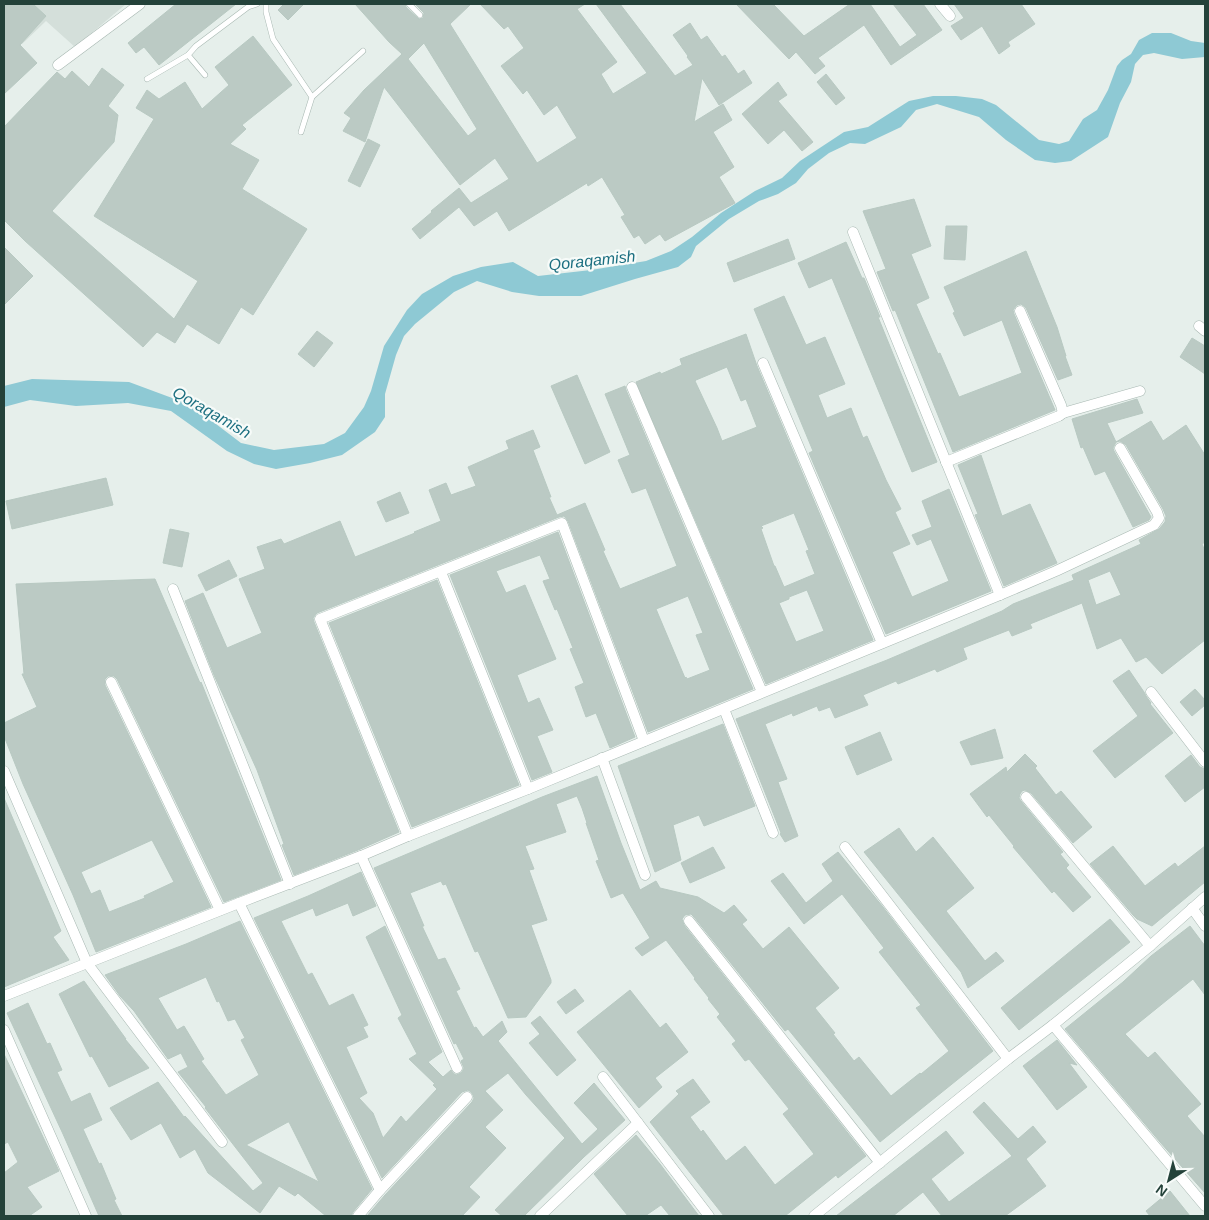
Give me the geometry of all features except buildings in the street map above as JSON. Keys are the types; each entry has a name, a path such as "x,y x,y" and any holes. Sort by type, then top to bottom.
{"street":[{"path":"58,65 140,4"},
{"path":"940,4 950,16"},
{"path":"853,232 1000,595"},
{"path":"1020,311 1063,413"},
{"path":"762,363 882,643"},
{"path":"632,388 762,692"},
{"path":"946,462 1063,413 1140,391"},
{"path":"4,996 290,884 724,709 1000,595 1154,525 1159,518 1157,512 1120,448"},
{"path":"408,836 320,619 562,524 644,741"},
{"path":"441,572 528,789"},
{"path":"173,589 290,884"},
{"path":"111,682 220,910"},
{"path":"1151,692 1205,762"},
{"path":"724,709 773,833"},
{"path":"602,758 645,875"},
{"path":"4,771 87,963 222,1142"},
{"path":"1026,797 1150,946"},
{"path":"845,847 1008,1059"},
{"path":"360,856 457,1068"},
{"path":"819,1215 880,1163 1150,946 1205,897"},
{"path":"239,903 380,1190"},
{"path":"1192,908 1205,926"},
{"path":"689,921 880,1163"},
{"path":"1053,1025 1205,1206"},
{"path":"4,1030 86,1216"},
{"path":"603,1076 709,1216"},
{"path":"358,1216 468,1097"},
{"path":"540,1216 638,1123"}],"lane":[{"path":"147,79 188,55 196,46 248,7 258,4"},
{"path":"266,4 266,12 273,39 312,97"},
{"path":"409,4 420,15"},
{"path":"301,132 312,97 363,51"},
{"path":"188,55 205,76"}],"shaded area":[{"path":"4,4 126,4 75,47 46,21 22,44 4,24"}],"water":[{"path":"1152,33 1171,33 1191,41 1205,43 1205,57 1182,59 1154,53 1143,55 1135,64 1131,82 1120,103 1108,137 1071,161 1055,163 1035,160 1006,140 979,117 937,104 916,110 901,127 865,144 850,143 829,153 808,169 796,183 778,194 759,201 729,219 696,246 691,257 678,267 581,296 539,296 512,292 477,281 454,292 415,324 404,336 396,355 385,394 385,417 375,432 342,455 276,469 254,464 227,451 171,411 128,403 76,406 30,400 4,407 4,386 32,379 129,382 191,405 241,443 274,450 324,444 345,433 364,407 371,391 384,346 407,310 422,294 453,276 481,267 513,262 538,276 646,261 671,251 692,237 721,213 755,191 782,178 800,161 844,132 868,127 909,101 933,96 982,99 996,105 1039,140 1059,144 1069,141 1083,119 1097,110 1108,90 1117,66 1131,54 1139,40"}],"water label":[{"name":"Qoraqamish","path":"592,260"},
{"name":"Qoraqamish","path":"212,412"}]}
